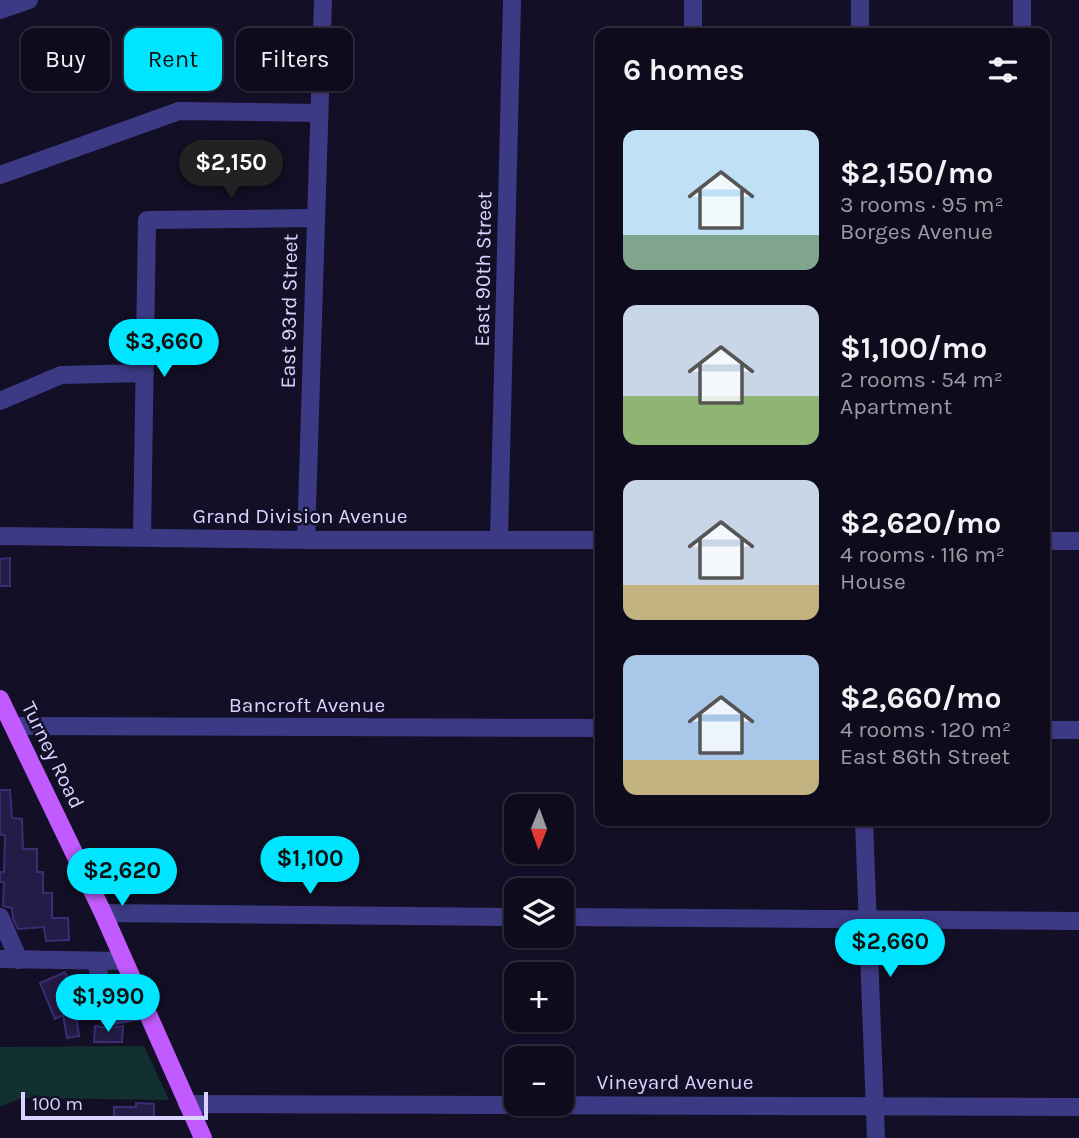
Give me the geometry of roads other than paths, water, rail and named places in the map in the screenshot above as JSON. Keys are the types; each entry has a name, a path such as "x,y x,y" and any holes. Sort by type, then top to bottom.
{"main road":[{"name":"Turney Road","path":"0,699 103,914 203,1138"}],"street":[{"path":"0,10 29,0"},
{"name":"East 93rd Street","path":"306,540 323,0"},
{"name":"East 90th Street","path":"499,538 512,0"},
{"path":"693,0 693,28"},
{"path":"860,0 860,28"},
{"path":"1021,28 1022,0"},
{"path":"0,175 179,111 319,113"},
{"path":"142,537 147,220 315,218"},
{"path":"0,401 61,374 145,373"},
{"name":"Grand Division Avenue","path":"0,536 595,540"},
{"path":"1050,541 1079,541"},
{"name":"Bancroft Avenue","path":"15,726 595,728"},
{"path":"1050,730 1079,730"},
{"path":"864,826 876,1138"},
{"path":"103,914 504,917"},
{"path":"0,917 19,960"},
{"path":"574,918 1079,921"},
{"path":"0,959 124,961"},
{"path":"96,961 109,1017 145,1010"},
{"name":"Vineyard Avenue","path":"187,1104 1079,1107"}]}
